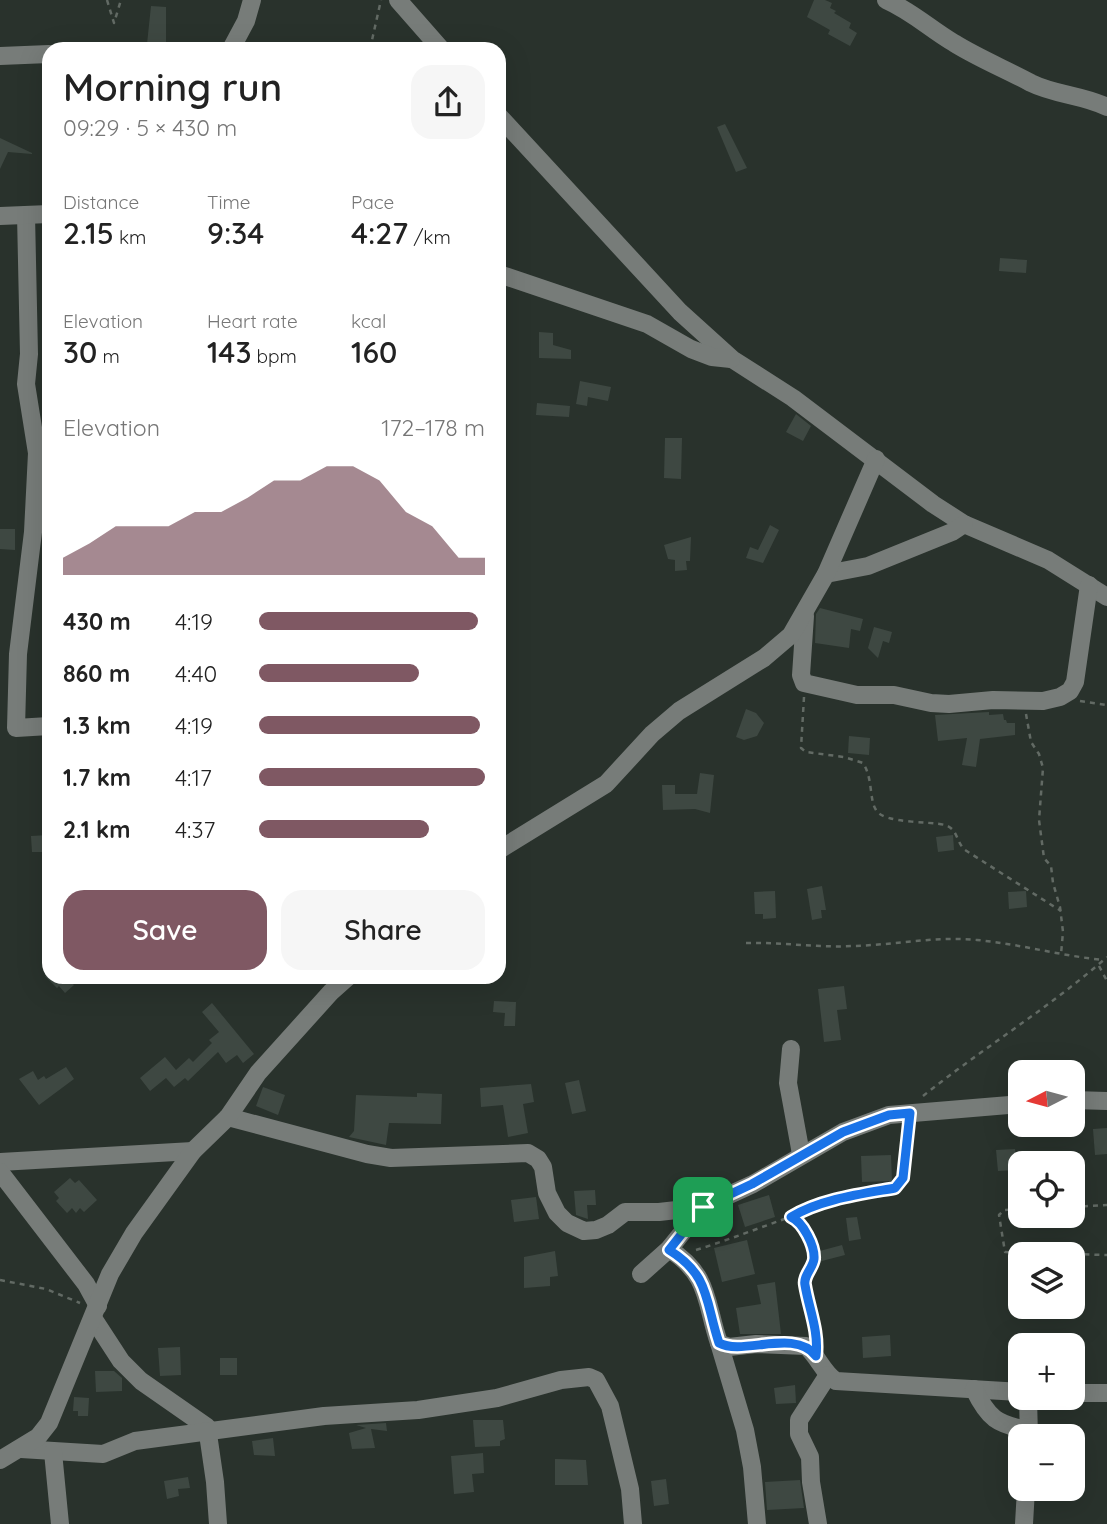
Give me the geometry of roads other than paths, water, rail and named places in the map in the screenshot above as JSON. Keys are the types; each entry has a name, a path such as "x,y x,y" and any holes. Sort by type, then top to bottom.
{"street":[{"path":"235,42 246,21 252,0"},
{"path":"398,0 435,42"},
{"path":"886,0 918,16 958,45 1033,84 1095,101 1107,107"},
{"path":"0,56 42,54"},
{"path":"506,124 670,303 732,359 793,398 933,504 964,524 1048,560 1107,597"},
{"path":"0,216 42,214"},
{"path":"26,215 29,354 26,384 37,453 33,532 18,654 16,729 42,727"},
{"path":"506,276 647,324 691,349 712,357 732,359"},
{"path":"506,846 606,784 652,734 679,711 781,645 798,626 826,574 876,459"},
{"path":"826,574 868,566 952,532 964,524"},
{"path":"805,613 801,675 804,683 857,695 894,695 931,703 1043,701 1060,697 1070,691 1075,682 1089,585"},
{"path":"7,1453 38,1437 49,1423 110,1274 134,1233 193,1151 228,1117 265,1064 341,984"},
{"path":"791,1049 788,1083 801,1154"},
{"path":"1085,1100 1107,1101"},
{"path":"228,1117 391,1158 528,1153 538,1159 543,1167 547,1193 557,1213 567,1223 584,1231 608,1226 625,1212 659,1212 703,1207 752,1184 843,1132 873,1120 910,1113 1008,1105"},
{"path":"0,1162 193,1151"},
{"path":"0,1172 86,1284 96,1312 121,1360 141,1381 200,1421 208,1431 218,1524"},
{"path":"641,1274 675,1253 703,1207"},
{"path":"675,1253 696,1273 704,1287 745,1430 752,1467 757,1524"},
{"path":"719,1343 729,1347 756,1344 806,1346 816,1356 828,1376 841,1381 1008,1391"},
{"path":"818,1524 810,1457 798,1427 799,1420 828,1376"},
{"path":"7,1453 103,1454 135,1441 324,1416 418,1410 497,1398 561,1380 589,1377 596,1380 610,1406 630,1489 633,1524"},
{"path":"974,1389 995,1420 1008,1425"},
{"path":"1085,1393 1107,1393"},
{"path":"53,1452 60,1524"},
{"path":"1024,1524 1025,1501"}]}
